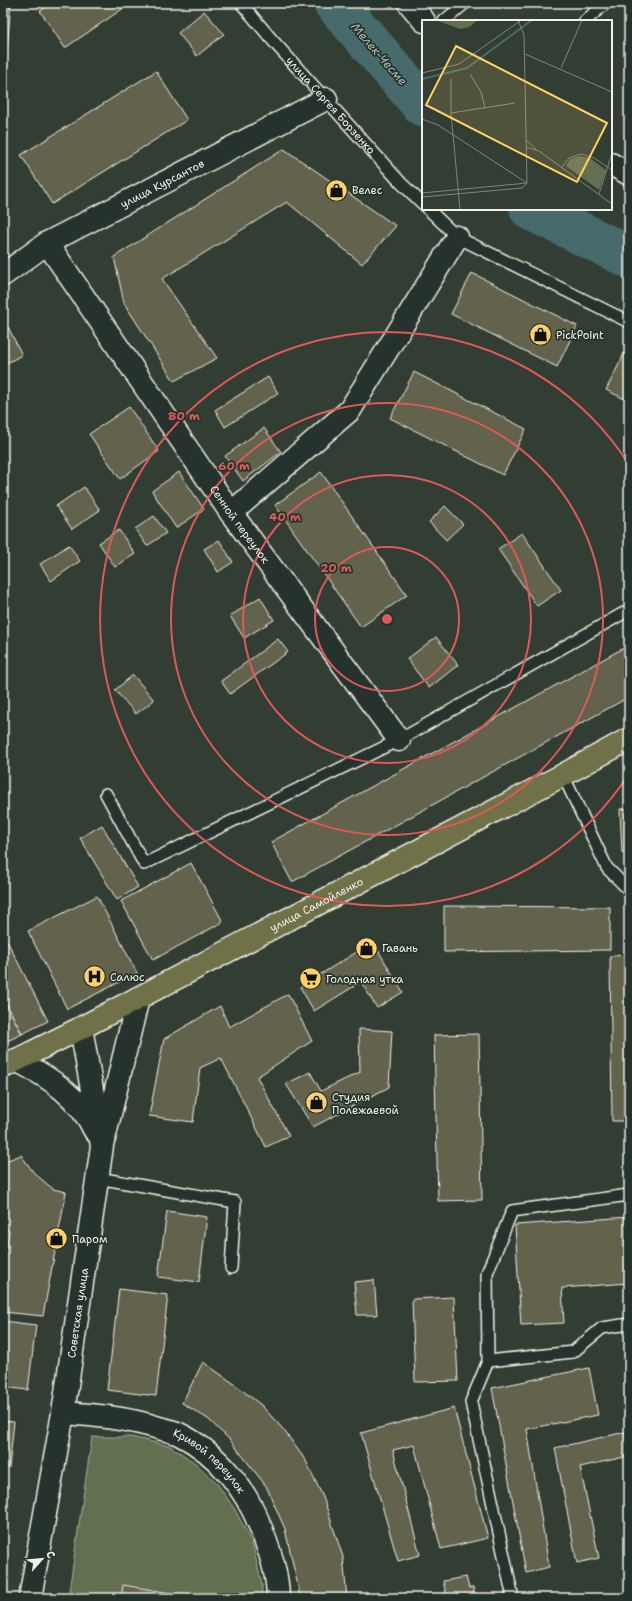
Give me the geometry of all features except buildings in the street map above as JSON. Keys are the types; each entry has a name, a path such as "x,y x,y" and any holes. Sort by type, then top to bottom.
{"main road":[{"name":"улица Самойленко","path":"10,1063 43,1048 629,739"}],"street":[{"path":"409,3 423,20"},
{"name":"улица Курсантов","path":"3,275 48,243 326,99"},
{"path":"612,165 629,174"},
{"path":"231,513 350,410 456,237"},
{"name":"Сенной переулок","path":"48,243 231,513 399,740"},
{"path":"102,1146 138,998"},
{"name":"Советская улица","path":"30,1598 63,1413 102,1146 81,1028"},
{"path":"10,1063 44,1074 72,1096 88,1117 102,1146"},
{"name":"Кривой переулок","path":"63,1413 98,1415 146,1424 178,1434 202,1448 222,1466 239,1485 257,1519 270,1554 278,1598"}],"lane":[{"name":"улица Сергея Борзенко","path":"240,3 401,183 422,203"},
{"path":"445,20 465,3"},
{"path":"588,20 606,3"},
{"path":"429,210 456,237 629,322"},
{"path":"106,794 144,864 399,740 629,610"},
{"path":"563,775 607,868 627,888 629,888"},
{"path":"98,1178 235,1202 231,1268"},
{"path":"513,1598 470,1402 488,1361 487,1273 512,1211 629,1195"},
{"path":"488,1361 573,1352 602,1328 629,1324"}],"green space":[{"path":"92,1437 131,1437 170,1446 194,1462 216,1482 234,1508 252,1542 262,1585 262,1598 68,1598"}],"waterway":[{"name":"Мелек-Чесме","path":"335,3 422,104"},
{"name":"Мелек-Чесме","path":"533,210 629,257"}],"place":[{"name":"Велес","path":"337,190"},
{"name":"PickPoint","path":"541,335"},
{"name":"Гавань","path":"367,948"},
{"name":"Салюс","path":"94,977"},
{"name":"Голодная утка","path":"311,979"},
{"name":"Студия Полежаевой","path":"317,1103"},
{"name":"Паром","path":"56,1239"}]}
